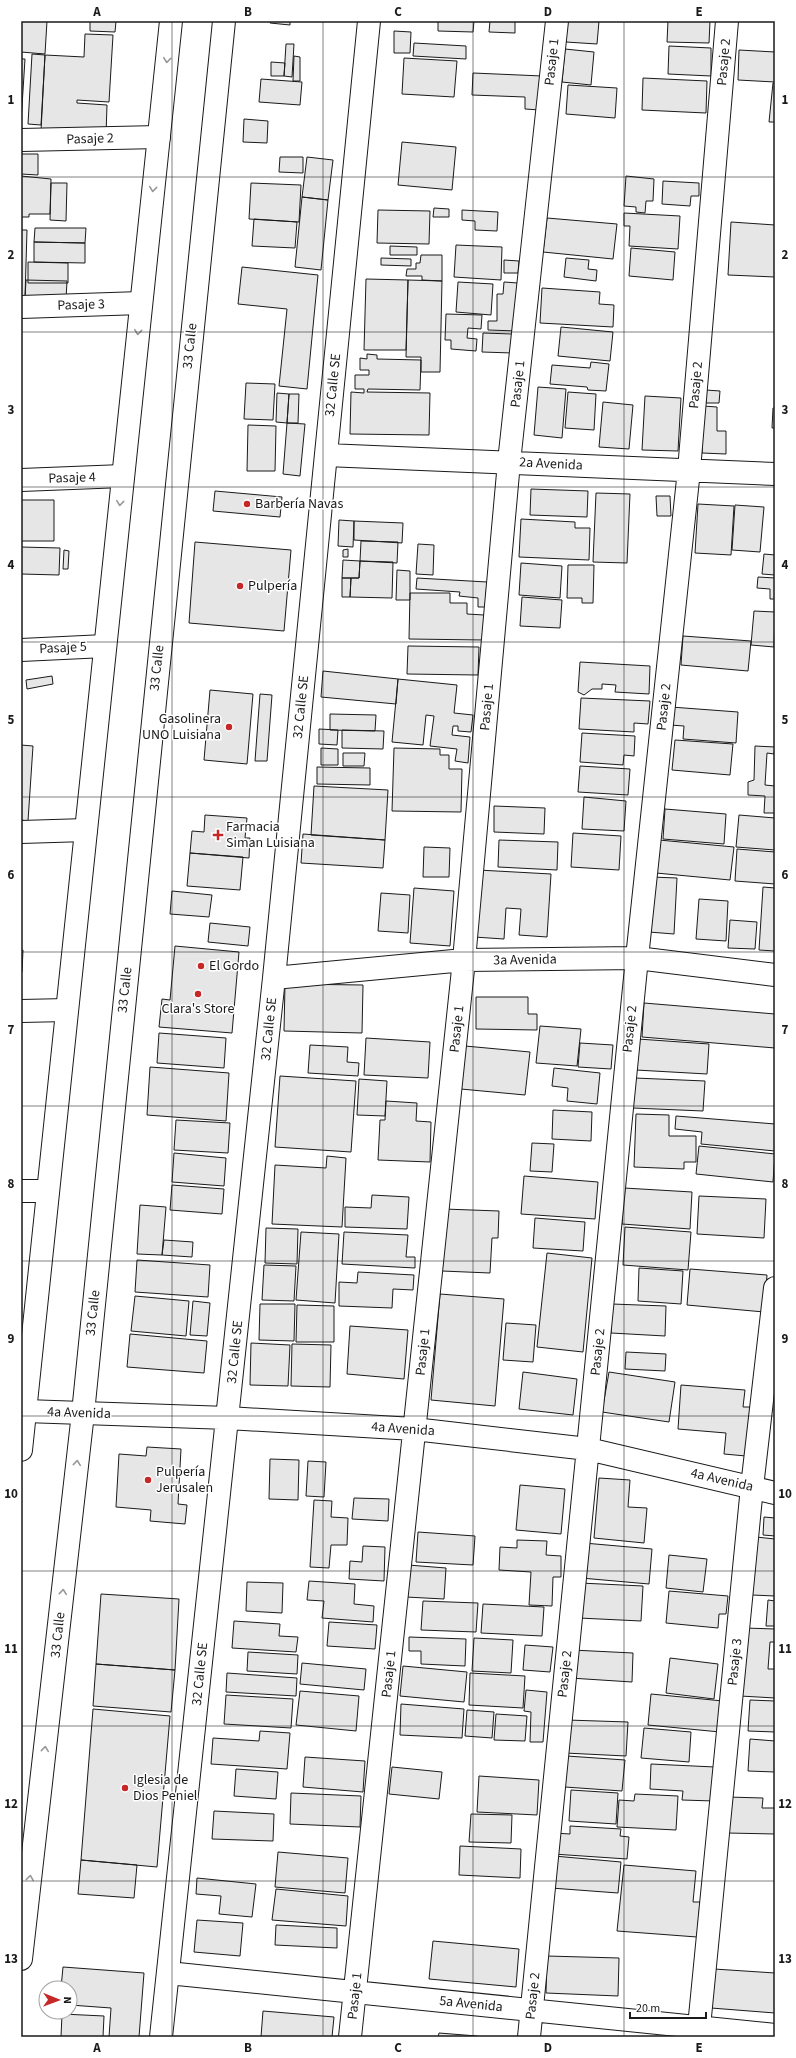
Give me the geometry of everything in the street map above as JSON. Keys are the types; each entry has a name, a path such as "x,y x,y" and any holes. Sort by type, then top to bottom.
{"street":[{"path":"21,1450 25,1411 25,1368 48,1191 170,21"},
{"name":"33 Calle","path":"21,1959 83,1413 224,21"},
{"name":"32 Calle SE","path":"161,2037 274,978 369,21"},
{"name":"Pasaje 1","path":"350,2037 464,960 509,462 557,21"},
{"name":"Pasaje 2","path":"529,2037 637,958 689,470 727,21"},
{"name":"Pasaje 2","path":"21,140 158,137"},
{"name":"Pasaje 3","path":"21,307 141,303"},
{"name":"2a Avenida","path":"326,455 775,474"},
{"name":"Pasaje 4","path":"21,480 123,476"},
{"name":"Pasaje 5","path":"21,650 105,646"},
{"path":"21,832 86,830"},
{"name":"3a Avenida","path":"274,978 464,960 637,958 775,975"},
{"path":"21,1011 67,1010"},
{"path":"21,1191 48,1191"},
{"name":"Pasaje 3","path":"698,2032 752,1488 775,1288"},
{"name":"4a Avenida","path":"25,1411 228,1418 414,1429 588,1449 775,1493"},
{"name":"5a Avenida","path":"168,1973 531,2010 698,2032 775,2035"}],"building":[{"path":"21,21 47,21 45,54 21,52"},
{"path":"90,21 116,21 115,32 90,31"},
{"path":"270,21 290,21 290,25 270,23"},
{"path":"438,21 474,21 473,32 438,31"},
{"path":"490,21 515,21 515,33 489,32"},
{"path":"567,21 599,21 597,44 566,42"},
{"path":"668,21 710,21 709,43 667,42"},
{"path":"394,31 411,32 410,53 394,53"},
{"path":"85,34 113,35 109,102 77,100 77,103 107,105 106,135 41,131 45,55 84,57"},
{"path":"414,43 466,46 466,59 413,56"},
{"path":"286,44 294,44 292,77 284,76"},
{"path":"669,46 711,48 711,76 668,74"},
{"path":"565,49 594,52 591,85 562,82"},
{"path":"739,50 775,52 775,82 738,80"},
{"path":"32,54 45,55 41,125 28,124"},
{"path":"294,56 300,57 300,81 293,81"},
{"path":"404,58 457,61 454,97 402,94"},
{"path":"21,59 25,59 21,122"},
{"path":"271,62 285,63 284,76 271,76"},
{"path":"473,73 542,76 540,110 525,109 525,97 472,95"},
{"path":"643,78 707,81 706,113 642,110"},
{"path":"261,79 302,82 300,105 259,102"},
{"path":"773,83 775,83 775,122 769,122"},
{"path":"568,85 617,88 615,118 566,114"},
{"path":"244,119 268,121 267,143 243,142"},
{"path":"402,142 456,147 452,190 398,185"},
{"path":"21,154 38,154 38,175 21,174"},
{"path":"280,157 303,157 303,173 279,172"},
{"path":"307,157 333,160 328,200 302,197"},
{"path":"21,176 51,179 50,214 29,214 29,217 21,217"},
{"path":"626,176 654,179 653,201 646,201 645,213 636,212 636,207 624,206"},
{"path":"663,181 699,183 699,196 691,196 690,206 662,204"},
{"path":"51,183 67,183 66,221 50,220"},
{"path":"251,183 301,185 299,222 249,219"},
{"path":"302,197 328,200 321,270 295,267"},
{"path":"434,208 449,209 449,217 433,217"},
{"path":"378,210 430,211 429,244 377,243"},
{"path":"462,210 498,212 497,231 475,230 475,221 462,220"},
{"path":"624,213 680,216 678,249 629,246 630,226 624,226"},
{"path":"547,218 617,224 613,259 543,252"},
{"path":"254,219 297,222 295,248 252,246"},
{"path":"731,222 775,225 775,277 728,275"},
{"path":"35,228 86,228 85,243 34,242"},
{"path":"21,230 27,230 25,298 21,299"},
{"path":"34,242 85,243 85,263 34,262"},
{"path":"456,245 502,247 501,280 454,277"},
{"path":"390,246 417,247 417,255 390,255"},
{"path":"631,248 675,252 673,280 629,276"},
{"path":"421,255 442,255 442,281 422,280 422,276 406,276 407,269 416,269 416,263 420,263"},
{"path":"381,258 411,259 411,266 381,265"},
{"path":"566,258 589,260 588,269 597,270 596,281 564,277"},
{"path":"504,260 519,261 518,273 504,273"},
{"path":"28,262 68,263 68,283 28,283"},
{"path":"242,267 318,275 307,389 279,386 287,309 238,304"},
{"path":"366,279 408,280 406,350 364,350"},
{"path":"26,280 67,281 66,299 25,298"},
{"path":"408,280 442,281 440,372 421,372 421,357 406,357"},
{"path":"458,282 493,284 491,315 456,312"},
{"path":"504,282 518,283 517,331 488,330 488,321 497,321 497,294 503,294"},
{"path":"542,288 600,292 599,304 614,305 613,327 540,323"},
{"path":"446,314 482,315 481,329 468,328 467,338 477,339 476,351 451,349 451,340 445,340"},
{"path":"561,327 613,332 610,361 558,356"},
{"path":"483,333 512,334 512,353 482,352"},
{"path":"367,354 377,355 377,359 421,360 420,390 368,389 367,392 430,393 429,435 350,434 351,392 364,393 364,389 355,389 355,375 369,375 369,370 360,370 360,358 367,359"},
{"path":"591,362 609,364 606,391 588,390 587,387 550,384 552,365 590,368"},
{"path":"246,383 275,384 273,420 244,419"},
{"path":"538,387 566,389 562,438 534,435"},
{"path":"706,390 720,391 719,403 706,403"},
{"path":"568,392 596,394 594,430 565,428"},
{"path":"277,393 289,394 287,423 276,422"},
{"path":"289,394 299,394 298,423 287,423"},
{"path":"645,396 681,398 678,451 642,450"},
{"path":"603,402 633,405 629,449 599,447"},
{"path":"703,406 717,407 717,431 726,431 726,454 702,453"},
{"path":"773,408 775,408 775,428 772,428"},
{"path":"287,423 305,424 300,476 283,474"},
{"path":"248,425 276,426 275,471 247,471"},
{"path":"531,489 588,491 587,517 530,515"},
{"name":"Barbería Navas","path":"215,491 282,497 280,517 213,511"},
{"path":"596,493 630,494 627,563 593,562"},
{"path":"656,496 670,496 671,516 657,516"},
{"path":"21,500 54,500 54,541 21,541"},
{"path":"698,504 734,506 731,555 695,553"},
{"path":"735,505 764,507 760,552 732,550"},
{"path":"521,519 575,522 575,528 590,528 589,560 519,557"},
{"path":"339,520 354,521 353,547 338,546"},
{"path":"354,521 403,523 402,543 354,540"},
{"path":"361,541 398,542 397,563 360,561"},
{"name":"Pulpería","path":"195,542 291,550 284,631 189,623"},
{"path":"418,544 434,545 433,575 416,574"},
{"path":"21,547 60,548 59,575 21,574"},
{"path":"348,549 348,557 343,557 343,550"},
{"path":"64,550 69,551 68,569 63,569"},
{"path":"764,554 775,555 775,575 762,574"},
{"path":"343,560 360,561 359,578 342,578"},
{"path":"360,561 393,562 392,598 350,597 351,578 359,578"},
{"path":"521,563 562,566 560,598 519,595"},
{"path":"568,565 594,565 593,603 582,603 582,598 567,598"},
{"path":"397,570 410,571 410,600 396,600"},
{"path":"758,577 775,578 775,599 770,599 770,589 757,588"},
{"path":"342,578 351,578 350,597 342,597"},
{"path":"417,578 487,582 485,607 478,607 478,598 459,596 460,592 416,589"},
{"path":"410,593 450,593 450,603 467,603 467,614 484,615 483,640 409,639"},
{"path":"522,597 562,600 560,628 520,626"},
{"path":"754,611 775,612 774,647 751,645"},
{"path":"683,636 751,641 748,671 681,665"},
{"path":"408,646 479,647 478,675 407,674"},
{"path":"580,662 650,666 649,694 615,692 616,685 602,684 602,689 592,689 584,695 578,692"},
{"path":"323,671 398,679 396,704 321,697"},
{"path":"52,676 53,684 27,689 26,680"},
{"path":"398,679 457,685 454,713 473,715 471,732 458,731 458,726 453,726 452,735 470,737 468,763 455,761 457,749 430,746 434,716 426,715 423,745 392,742"},
{"name":"Gasolinera UNO Luisiana","path":"210,690 253,694 247,764 204,760"},
{"path":"260,694 272,695 267,761 255,761"},
{"path":"581,698 650,701 648,724 634,723 634,732 579,729"},
{"path":"671,707 738,712 736,743 683,739 684,726 670,725"},
{"path":"330,714 376,715 375,731 330,730"},
{"path":"319,729 338,730 337,745 319,744"},
{"path":"342,730 384,731 383,749 342,748"},
{"path":"582,733 635,736 634,756 624,755 623,765 580,762"},
{"path":"675,740 733,744 730,775 672,770"},
{"path":"21,745 33,746 28,821 21,820"},
{"path":"755,746 775,747 774,754 767,753 765,785 775,786 775,813 764,813 765,796 748,795 748,782 754,780"},
{"path":"321,748 338,749 338,765 321,765"},
{"path":"394,748 440,749 440,755 449,755 449,769 462,769 461,812 392,811"},
{"path":"343,753 365,753 364,766 343,766"},
{"path":"580,766 630,769 628,795 578,792"},
{"path":"317,767 370,768 370,785 317,784"},
{"path":"314,786 388,790 385,840 311,835"},
{"path":"584,797 626,801 624,831 582,829"},
{"path":"494,806 545,808 544,834 494,832"},
{"path":"665,809 726,814 724,844 663,839"},
{"name":"Farmacia Siman Luisiana","path":"205,815 247,818 245,838 250,838 249,858 190,853 192,831 204,832"},
{"path":"739,815 775,818 775,850 736,847"},
{"path":"573,833 621,836 619,870 571,867"},
{"path":"303,834 385,840 383,868 301,863"},
{"path":"499,840 558,842 557,870 498,867"},
{"path":"659,840 734,847 730,880 656,873"},
{"path":"424,847 450,848 449,877 423,877"},
{"path":"737,849 775,852 775,884 735,881"},
{"path":"190,853 243,857 240,890 187,886"},
{"path":"478,870 551,874 547,937 519,935 521,909 506,908 504,939 474,937"},
{"path":"651,877 677,878 674,934 649,932"},
{"path":"763,887 775,888 775,951 759,950"},
{"path":"414,888 454,891 450,946 410,943"},
{"path":"172,891 212,895 209,917 170,914"},
{"path":"381,893 410,895 408,933 378,931"},
{"path":"699,899 728,901 726,941 696,939"},
{"path":"730,920 757,922 755,949 728,948"},
{"path":"210,923 250,927 248,946 208,942"},
{"path":"175,946 239,952 232,1033 159,1027 162,999 170,1000"},
{"path":"21,950 23,950 22,972 21,972"},
{"path":"285,984 363,985 362,1033 284,1031"},
{"path":"476,997 528,997 528,1014 537,1014 537,1030 476,1029"},
{"path":"644,1003 775,1014 775,1048 642,1037"},
{"path":"540,1026 581,1029 577,1066 536,1063"},
{"path":"159,1033 226,1038 224,1068 157,1063"},
{"path":"366,1038 430,1042 428,1078 364,1075"},
{"path":"638,1039 709,1044 707,1074 636,1070"},
{"path":"580,1043 613,1045 611,1069 578,1067"},
{"path":"310,1045 348,1047 347,1062 359,1063 358,1076 308,1073"},
{"path":"465,1046 530,1052 525,1095 461,1089"},
{"path":"150,1067 229,1073 226,1121 147,1115"},
{"path":"554,1068 600,1073 597,1104 567,1101 568,1088 552,1086"},
{"path":"280,1076 356,1081 351,1152 275,1147"},
{"path":"635,1078 705,1081 703,1111 633,1108"},
{"path":"359,1079 387,1081 385,1116 357,1115"},
{"path":"386,1101 417,1103 416,1121 431,1122 430,1162 378,1160 380,1120 385,1120"},
{"path":"553,1110 592,1112 591,1141 552,1139"},
{"path":"636,1114 669,1115 669,1136 696,1136 696,1162 684,1162 684,1169 634,1167"},
{"path":"676,1116 775,1124 775,1151 701,1144 702,1132 675,1129"},
{"path":"176,1120 230,1123 228,1153 174,1150"},
{"path":"532,1143 554,1144 552,1172 530,1171"},
{"path":"699,1146 775,1154 773,1182 696,1174"},
{"path":"174,1153 226,1158 224,1186 172,1182"},
{"path":"327,1156 346,1158 342,1227 272,1224 275,1165 326,1168"},
{"path":"524,1176 598,1182 595,1219 521,1214"},
{"path":"172,1185 224,1189 222,1214 170,1210"},
{"path":"624,1188 692,1192 690,1229 622,1224"},
{"path":"372,1195 409,1197 407,1229 345,1227 345,1207 371,1208"},
{"path":"699,1196 766,1199 764,1238 697,1234"},
{"path":"140,1205 166,1207 162,1255 137,1254"},
{"path":"444,1209 499,1211 498,1238 492,1238 490,1273 442,1271"},
{"path":"535,1218 585,1222 583,1251 533,1248"},
{"path":"625,1227 691,1232 688,1270 623,1265"},
{"path":"266,1228 298,1229 297,1264 265,1263"},
{"path":"301,1232 339,1234 335,1303 296,1300"},
{"path":"344,1232 408,1235 406,1257 415,1257 415,1268 342,1264"},
{"path":"164,1240 193,1242 192,1257 162,1255"},
{"path":"547,1253 592,1258 583,1352 537,1347"},
{"path":"137,1260 210,1265 208,1297 135,1292"},
{"path":"264,1265 296,1266 294,1301 262,1300"},
{"path":"639,1268 683,1271 681,1304 638,1301"},
{"path":"690,1269 767,1275 764,1312 687,1305"},
{"path":"358,1272 414,1275 413,1290 393,1289 392,1308 339,1306 339,1282 357,1283"},
{"path":"440,1294 504,1299 495,1406 431,1400"},
{"path":"135,1296 189,1301 186,1336 131,1331"},
{"path":"193,1301 210,1303 207,1336 190,1335"},
{"path":"260,1304 295,1304 294,1341 259,1340"},
{"path":"612,1304 666,1306 665,1336 611,1333"},
{"path":"297,1305 334,1306 334,1342 296,1342"},
{"path":"506,1323 536,1325 533,1362 503,1360"},
{"path":"350,1326 408,1330 404,1379 347,1374"},
{"path":"130,1334 207,1341 204,1373 127,1367"},
{"path":"251,1343 290,1345 288,1386 250,1385"},
{"path":"292,1344 331,1345 330,1387 291,1386"},
{"path":"626,1352 666,1354 665,1371 625,1369"},
{"path":"523,1372 577,1379 573,1415 519,1409"},
{"path":"609,1372 675,1382 669,1422 602,1412"},
{"path":"681,1385 745,1390 743,1407 750,1407 746,1456 724,1454 726,1433 678,1429"},
{"name":"Pulpería Jerusalen","path":"147,1447 181,1449 178,1504 187,1505 185,1524 150,1521 151,1510 116,1507 119,1454 146,1456"},
{"path":"270,1459 299,1460 298,1500 269,1499"},
{"path":"308,1461 326,1462 324,1497 306,1496"},
{"path":"599,1478 630,1480 628,1507 647,1508 644,1543 594,1538"},
{"path":"520,1485 565,1489 561,1534 516,1530"},
{"path":"354,1498 389,1499 388,1521 352,1519"},
{"path":"314,1500 332,1501 331,1517 348,1518 347,1545 331,1545 329,1568 310,1567"},
{"path":"764,1517 775,1518 775,1536 763,1535"},
{"path":"418,1532 475,1536 473,1565 416,1562"},
{"path":"756,1537 775,1539 775,1596 752,1595"},
{"path":"517,1540 547,1541 546,1555 561,1556 561,1577 553,1577 552,1606 529,1605 531,1572 499,1570 500,1547 517,1548"},
{"path":"584,1543 652,1549 649,1584 581,1578"},
{"path":"363,1546 385,1547 384,1581 349,1579 350,1561 362,1562"},
{"path":"669,1555 707,1559 703,1592 666,1588"},
{"path":"408,1565 446,1568 444,1599 406,1597"},
{"path":"309,1581 355,1584 354,1604 374,1606 373,1622 322,1618 324,1601 307,1600"},
{"path":"247,1582 283,1583 282,1613 246,1611"},
{"path":"580,1583 643,1586 641,1621 579,1618"},
{"path":"669,1591 728,1596 726,1614 719,1614 718,1628 666,1623"},
{"path":"101,1594 179,1599 175,1670 96,1664"},
{"path":"768,1600 775,1601 775,1626 766,1626"},
{"path":"423,1601 478,1603 476,1632 421,1630"},
{"path":"483,1604 544,1607 542,1636 481,1633"},
{"path":"234,1621 280,1624 279,1636 298,1637 296,1652 232,1648"},
{"path":"329,1622 377,1625 375,1649 327,1646"},
{"path":"745,1628 775,1629 775,1642 770,1642 768,1669 775,1669 775,1698 740,1696"},
{"path":"409,1637 466,1639 465,1666 421,1664 421,1651 409,1651"},
{"path":"474,1638 513,1640 511,1673 472,1671"},
{"path":"525,1645 553,1647 550,1672 523,1670"},
{"path":"572,1650 633,1653 632,1682 570,1678"},
{"path":"248,1652 298,1655 297,1674 247,1671"},
{"path":"670,1658 718,1664 714,1699 666,1693"},
{"path":"302,1663 366,1669 364,1690 300,1684"},
{"path":"96,1664 175,1670 171,1712 93,1706"},
{"path":"403,1666 467,1672 464,1702 400,1696"},
{"path":"227,1673 297,1678 296,1696 226,1692"},
{"path":"470,1673 525,1676 523,1708 469,1705"},
{"path":"526,1690 547,1692 543,1742 530,1742 531,1712 524,1711"},
{"path":"300,1691 359,1696 356,1731 296,1725"},
{"path":"651,1694 723,1701 720,1732 648,1725"},
{"path":"226,1695 293,1699 291,1728 224,1724"},
{"path":"750,1700 775,1701 775,1732 748,1731"},
{"path":"401,1704 464,1709 462,1738 400,1735"},
{"name":"Iglesia de Dios Peniel","path":"93,1709 170,1716 157,1867 81,1860"},
{"path":"467,1710 494,1712 492,1738 465,1736"},
{"path":"496,1714 527,1716 525,1741 494,1740"},
{"path":"567,1720 628,1722 626,1756 565,1753"},
{"path":"644,1728 691,1732 689,1762 641,1758"},
{"path":"260,1731 290,1733 287,1769 211,1764 213,1738 259,1741"},
{"path":"750,1739 775,1741 775,1772 748,1771"},
{"path":"567,1756 625,1760 622,1791 565,1787"},
{"path":"305,1757 365,1761 363,1792 303,1787"},
{"path":"651,1764 715,1767 714,1801 682,1800 683,1791 650,1789"},
{"path":"392,1767 442,1772 439,1799 389,1794"},
{"path":"236,1769 278,1772 276,1799 234,1796"},
{"path":"479,1776 539,1780 537,1815 477,1812"},
{"path":"571,1790 618,1793 616,1824 569,1821"},
{"path":"291,1793 361,1796 360,1827 290,1824"},
{"path":"635,1794 678,1796 676,1830 617,1827 619,1800 634,1801"},
{"path":"727,1797 763,1798 762,1808 775,1808 775,1834 727,1833"},
{"path":"214,1811 274,1814 273,1841 212,1839"},
{"path":"471,1814 512,1815 511,1843 469,1842"},
{"path":"570,1826 621,1829 620,1836 629,1837 627,1859 553,1854 554,1833 570,1834"},
{"path":"460,1846 521,1849 520,1878 459,1875"},
{"path":"278,1852 348,1858 345,1893 275,1887"},
{"path":"554,1856 621,1862 618,1893 551,1888"},
{"path":"81,1860 137,1865 134,1898 78,1894"},
{"path":"624,1865 696,1871 693,1902 700,1902 697,1937 617,1931"},
{"path":"197,1878 256,1884 252,1917 219,1914 221,1896 196,1894"},
{"path":"276,1889 348,1896 346,1926 272,1920"},
{"path":"197,1920 243,1923 240,1956 194,1952"},
{"path":"276,1925 337,1928 337,1948 275,1945"},
{"path":"433,1941 519,1949 516,1987 429,1979"},
{"path":"547,1956 619,1958 618,1996 546,1993"},
{"path":"63,1967 144,1973 139,2037 109,2037 111,2008 78,2006 78,1980 62,1980"},
{"path":"714,1969 775,1973 775,2013 711,2008"},
{"path":"263,2011 334,2017 332,2037 261,2037"},
{"path":"78,2015 104,2016 103,2037 61,2037 62,2020 78,2020"},
{"path":"439,2033 477,2036 477,2037 438,2037"}],"place":[{"name":"Barbería Navas","path":"247,504"},
{"name":"Pulpería","path":"240,586"},
{"name":"Gasolinera UNO Luisiana","path":"229,727"},
{"name":"Farmacia Siman Luisiana","path":"218,835"},
{"name":"El Gordo","path":"201,966"},
{"name":"Clara's Store","path":"198,994"},
{"name":"Pulpería Jerusalen","path":"148,1480"},
{"name":"Iglesia de Dios Peniel","path":"125,1788"}]}
